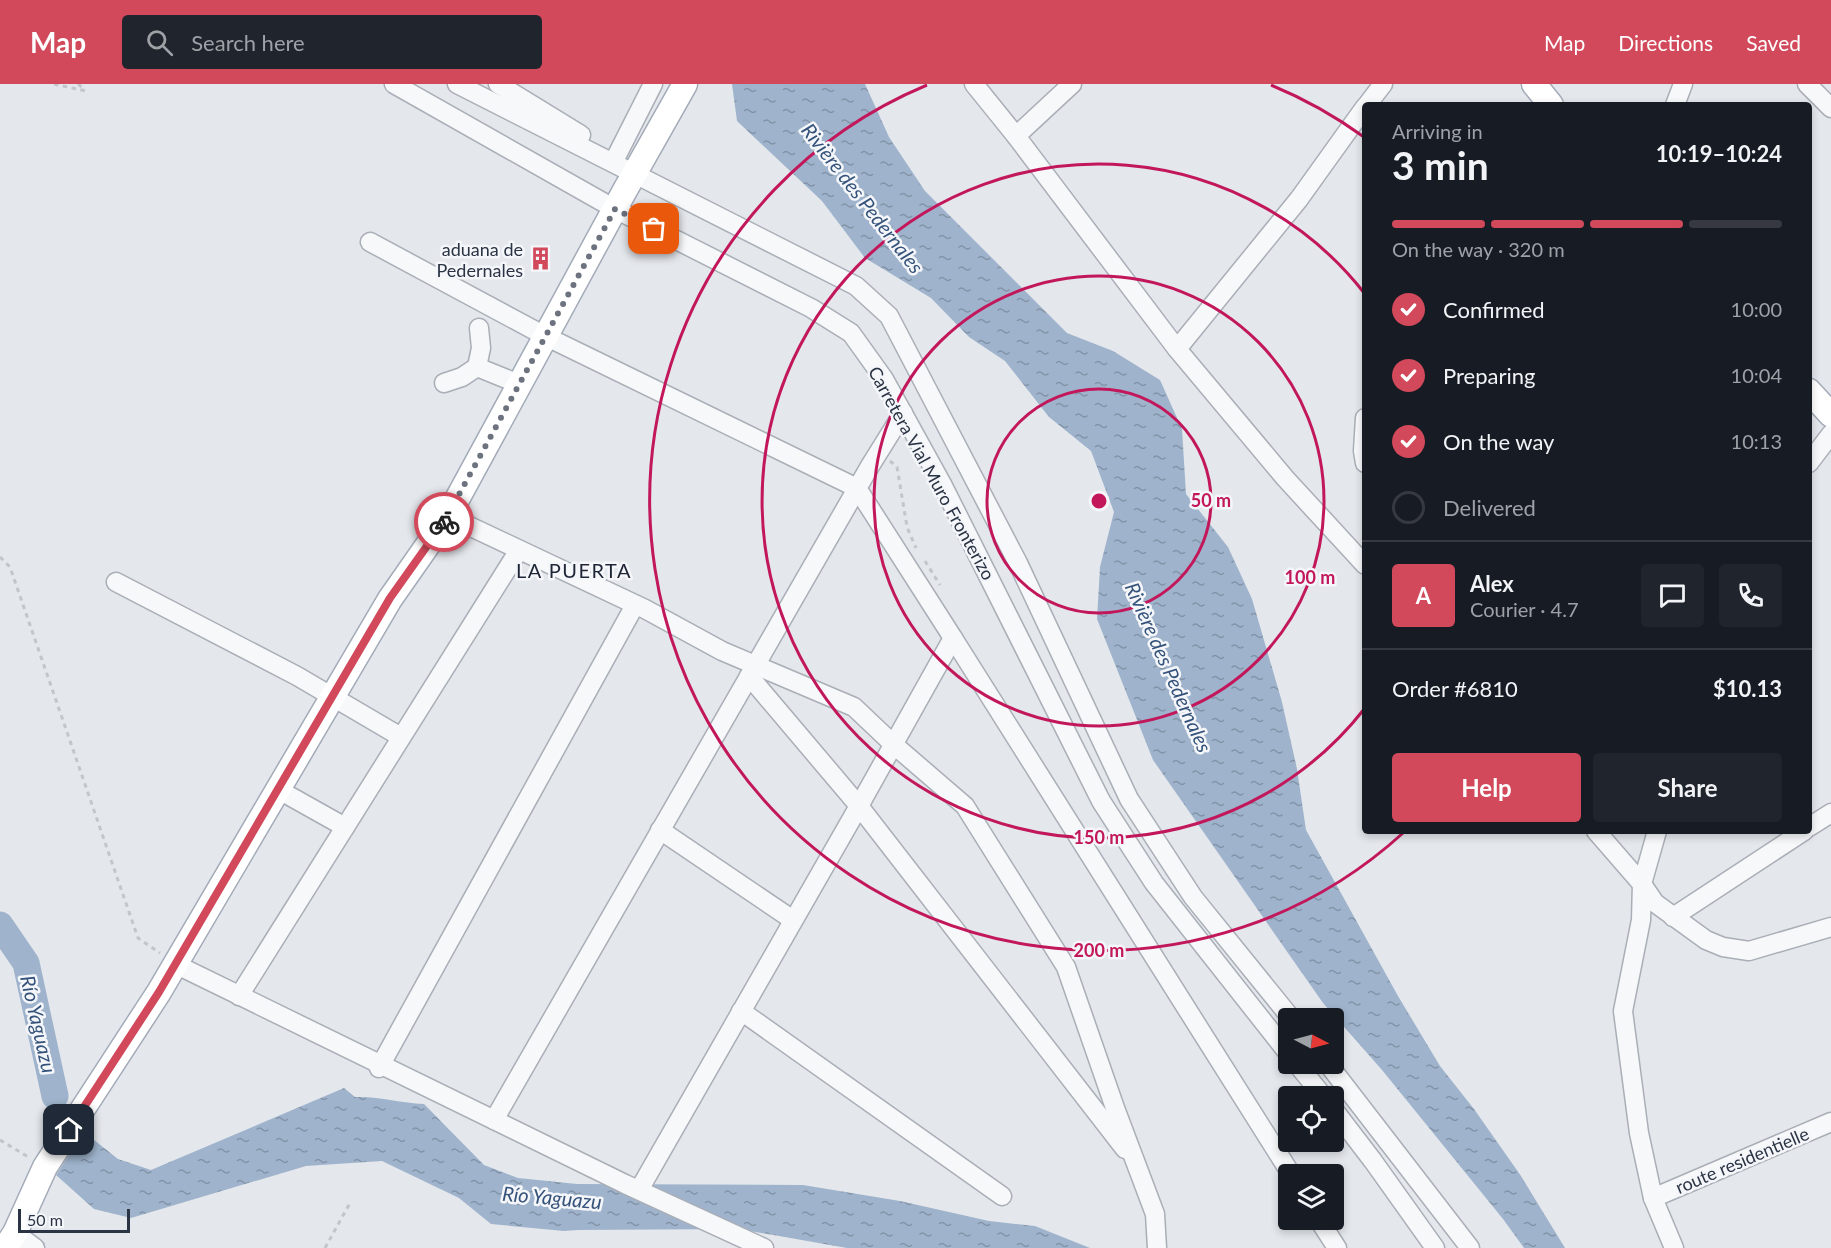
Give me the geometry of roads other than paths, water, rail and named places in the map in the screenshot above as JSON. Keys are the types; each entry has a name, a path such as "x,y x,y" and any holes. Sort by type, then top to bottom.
{"main road":[{"path":"10,1240 45,1167 175,964 390,598 448,516 685,84"},
{"path":"1534,84 1549,102"},
{"path":"1812,394 1830,411"}],"street":[{"name":"Carretera Vial Muro Fronterizo","path":"394,84 615,209 811,308 851,333 884,379 942,484 1101,801 1154,883 1278,1040"},
{"name":"Carretera Vial Muro Fronterizo","path":"457,84 856,286 889,316 1017,563 1129,799 1193,897 1283,1008"},
{"path":"498,84 616,157 634,174"},
{"path":"616,157 653,84"},
{"path":"974,84 1177,349 1285,478 1362,558"},
{"path":"1016,136 1072,84"},
{"path":"1369,102 1383,84"},
{"path":"1676,102 1683,84"},
{"path":"1807,84 1831,108"},
{"path":"1177,349 1299,200 1362,112"},
{"path":"370,242 545,336 857,488 1285,1164"},
{"path":"444,383 462,377 477,367 481,348 479,328"},
{"path":"477,367 519,384"},
{"path":"494,1120 857,488 903,413"},
{"path":"1812,459 1831,434"},
{"path":"448,516 635,605 753,670 854,707 965,806 1066,967 1155,1214 1157,1248"},
{"path":"239,996 519,550"},
{"path":"116,582 297,676 401,737"},
{"path":"379,1068 635,605"},
{"path":"639,1190 953,638"},
{"path":"753,670 1137,1165"},
{"path":"279,790 345,827"},
{"path":"660,830 793,920"},
{"path":"1599,834 1642,884 1654,903 1706,940 1723,948 1749,951 1831,927"},
{"path":"1656,834 1642,884 1641,920 1623,1011 1639,1133 1653,1198 1674,1248"},
{"path":"1673,917 1796,834"},
{"path":"175,964 639,1190 764,1248"},
{"path":"741,1011 1002,1196"},
{"path":"1305,1074 1315,1086"},
{"path":"1336,1074 1470,1248"},
{"name":"route residentielle","path":"1653,1198 1831,1122"},
{"path":"1344,1123 1435,1248"},
{"path":"1325,1230 1337,1248"},
{"path":"10,1240 35,1248"}],"water":[{"name":"Rivière des Pedernales","path":"732,84 865,84 889,137 925,191 1067,333 1113,351 1160,380 1182,429 1186,494 1228,547 1252,599 1282,702 1297,769 1306,830 1398,996 1440,1066 1474,1109 1521,1176 1565,1248 1524,1248 1382,1070 1344,1027 1344,1008 1327,1008 1323,1003 1153,760 1097,619 1100,567 1114,512 1091,451 1049,417 1005,361 969,337 931,298 865,258 822,201 737,121"},
{"path":"344,1088 355,1097 424,1104 484,1165 518,1178 577,1184 803,1185 900,1201 989,1221 1035,1226 1090,1248 847,1248 739,1229 564,1231 491,1224 459,1198 382,1161 306,1166 131,1218 94,1209 56,1175 84,1132 118,1159 151,1170"}],"waterway":[{"name":"Río Yaguazu","path":"0,925 26,963 55,1096"}],"place":[{"name":"aduana de Pedernales","path":"541,259"}],"district":[{"name":"LA PUERTA","path":"574,570"}]}
